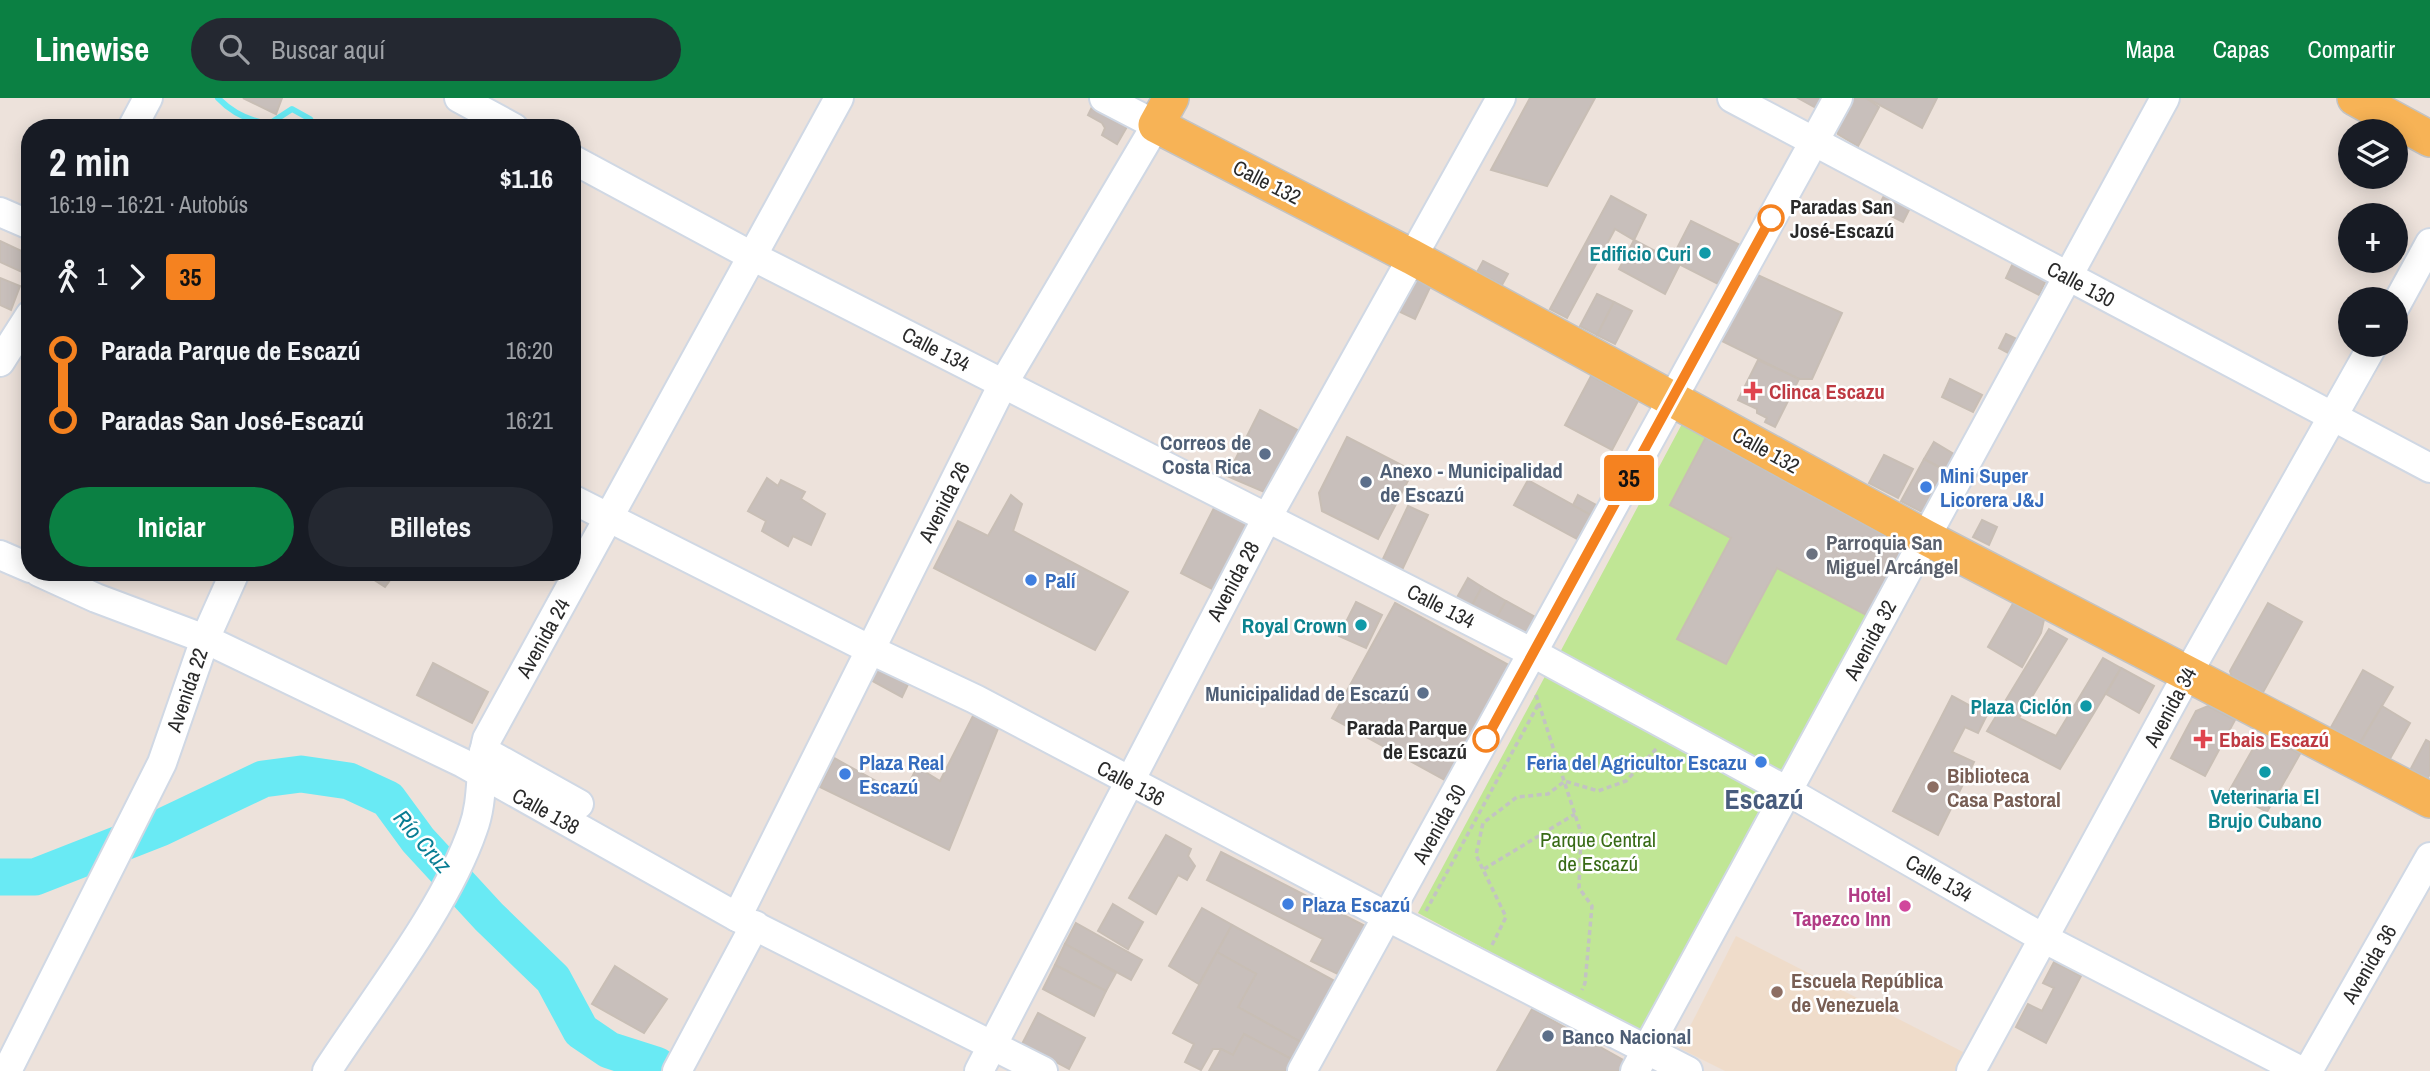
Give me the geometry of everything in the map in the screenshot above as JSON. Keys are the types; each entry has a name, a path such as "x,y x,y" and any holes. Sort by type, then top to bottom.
{"main road":[{"path":"2355,98 2430,139"},
{"name":"Calle 132","path":"1164,112 1412,257 1925,537 2430,800"}],"street":[{"path":"136,119 148,98"},
{"path":"459,98 485,113"},
{"name":"Avenida 24","path":"581,569 839,98"},
{"name":"Calle 132","path":"1104,98 1164,112"},
{"name":"Avenida 28","path":"979,1071 1127,781 1268,516 1501,98"},
{"name":"Calle 130","path":"1732,98 2430,468"},
{"name":"Avenida 30","path":"1302,1071 1838,98"},
{"name":"Avenida 32","path":"1641,1060 2165,98"},
{"name":"Avenida 26","path":"680,1066 871,650 1003,383 1164,112"},
{"name":"Calle 134","path":"581,164 752,256 1268,516 1526,665 1669,727 1789,792 2043,938 2301,1071"},
{"path":"0,212 21,221"},
{"path":"2405,287 2430,243"},
{"path":"0,362 21,329"},
{"name":"Avenida 34","path":"1971,1071 2112,817 2188,673 2366,357"},
{"name":"Calle 136","path":"581,503 871,650 975,699 1127,781 1570,1010 1641,1060 1688,1071"},
{"path":"0,555 21,564"},
{"name":"Calle 138","path":"58,581 205,639 463,763 483,764 746,921 1043,1071"},
{"name":"Avenida 22","path":"7,1071 162,764 205,639 231,581"},
{"name":"Avenida 24","path":"327,1071 428,917 459,862 480,808 487,739 575,581"},
{"path":"483,764 579,804"},
{"name":"Avenida 36","path":"2308,1071 2430,857"}],"path":[{"path":"1526,665 1581,833 1578,888 1592,906 1586,983 1570,1010"},
{"path":"1415,930 1539,703"},
{"path":"1565,781 1598,791 1626,781 1658,747 1669,727"},
{"path":"1483,966 1506,917 1476,855 1483,823 1517,797 1548,794 1565,781"},
{"path":"1484,869 1575,814"},
{"path":"1476,821 1483,823"}],"shaded area":[{"name":"Escuela República de Venezuela","path":"1736,936 1967,1054 1958,1071 1725,1071 1679,1048"}],"green space":[{"path":"1683,422 1708,433 1670,505 1731,538 1678,639 1726,664 1777,568 1867,616 1787,774 1558,656"},
{"name":"Parque Central de Escazú","path":"1550,667 1777,790 1645,1035 1418,913"}],"building":[{"path":"243,98 282,98 276,114"},
{"path":"1530,98 1595,98 1547,186 1491,170"},
{"path":"1798,98 1822,98 1816,108"},
{"path":"1851,98 1866,98 1879,107 1858,146 1838,134 1836,125"},
{"path":"1867,98 1937,98 1922,128"},
{"path":"1095,101 1128,125 1117,144 1102,135 1105,128 1102,123 1088,115"},
{"path":"1887,190 1913,202 1903,222 1877,209"},
{"path":"1611,196 1646,215 1634,240 1615,229 1567,318 1550,309"},
{"name":"Edificio Curi","path":"1691,221 1740,245 1720,285 1671,260"},
{"path":"1634,240 1680,264 1665,294 1619,269"},
{"path":"0,241 21,251 21,272 0,262"},
{"path":"1483,261 1508,274 1502,285 1477,272"},
{"path":"2013,263 2046,280 2039,295 2006,278"},
{"path":"1416,270 1434,279 1415,319 1396,310"},
{"path":"1753,273 1842,313 1812,379 1799,379 1722,341"},
{"path":"0,278 20,286 11,310 0,305"},
{"path":"1597,294 1614,302 1597,335 1580,326"},
{"path":"1614,302 1632,311 1615,344 1597,335"},
{"path":"2006,334 2023,342 2016,357 1999,348"},
{"path":"1758,360 1799,379 1775,427 1765,422 1767,418 1757,413 1757,409 1738,400"},
{"path":"1591,376 1638,401 1612,450 1565,425"},
{"path":"1950,379 1982,395 1973,412 1942,397"},
{"name":"Correos de Costa Rica","path":"1260,410 1303,433 1269,494 1227,476"},
{"name":"Parroquia San Miguel Arcángel","path":"1708,433 1909,539 1868,616 1777,568 1726,664 1677,639 1731,538 1670,505"},
{"name":"Anexo - Municipalidad de Escazú","path":"1347,437 1413,471 1378,539 1322,511 1319,493"},
{"path":"1934,442 1959,457 1950,473 1924,459"},
{"path":"1884,455 1913,469 1898,498 1869,483"},
{"name":"Mini Super Licorera J&J","path":"1924,459 1950,473 1930,508 1922,512 1901,501"},
{"path":"767,478 778,486 781,480 805,492 801,499 825,514 811,545 793,536 788,546 762,531 766,521 748,511"},
{"path":"1528,480 1591,515 1577,539 1514,505"},
{"name":"Palí","path":"1011,495 1022,504 1013,531 1128,592 1095,650 934,568 958,521 988,536"},
{"path":"1578,495 1596,505 1591,515 1573,505"},
{"path":"1215,506 1251,524 1216,591 1181,573"},
{"path":"1408,506 1428,515 1402,570 1382,561"},
{"path":"1982,520 1997,527 1989,545 1973,537"},
{"path":"1468,578 1482,587 1470,609 1455,601"},
{"path":"376,581 389,581 385,587"},
{"path":"1482,587 1506,601 1494,622 1470,609"},
{"path":"2015,600 2045,615 2041,633 2022,667 1988,647"},
{"path":"1506,601 1537,618 1528,633 1521,636 1494,622"},
{"name":"Royal Crown","path":"1356,602 1382,615 1366,648 1339,636"},
{"name":"Municipalidad de Escazú","path":"1395,603 1514,668 1450,783 1332,718"},
{"path":"2268,603 2302,622 2261,696 2233,680 2230,671"},
{"name":"Plaza Ciclón","path":"2049,629 2067,639 2019,718 2056,736 2103,658 2121,668 2060,769 1987,731"},
{"path":"878,662 911,678 902,697 869,679"},
{"path":"433,663 488,692 472,723 417,695"},
{"path":"2121,668 2154,686 2139,713 2106,694"},
{"path":"2363,670 2393,687 2359,745 2330,729"},
{"name":"Biblioteca Casa Pastoral","path":"1952,696 1987,715 1978,733 1965,727 1952,752 1974,762 1938,835 1893,811"},
{"name":"Ebais Escazú","path":"2208,706 2235,720 2205,776 2171,758 2196,711"},
{"path":"2382,706 2410,723 2388,762 2359,745"},
{"name":"Plaza Real Escazú","path":"976,710 1001,721 949,850 820,787 834,758 903,796 917,767 940,781"},
{"name":"Veterinaria El Brujo Cubano","path":"2262,733 2300,754 2267,812 2229,791"},
{"path":"2426,740 2430,742 2430,774 2425,783 2408,774"},
{"path":"1166,835 1191,849 1188,856 1195,866 1187,880 1178,875 1156,914 1129,898"},
{"name":"Plaza Escazú","path":"1221,852 1369,928 1344,977 1311,961 1323,939 1207,880"},
{"path":"1113,904 1143,922 1128,949 1098,931"},
{"path":"1202,908 1232,925 1199,984 1169,966"},
{"path":"1076,923 1142,960 1131,980 1065,944"},
{"path":"1232,925 1340,984 1306,1045 1238,1007 1256,974 1217,952"},
{"path":"1065,944 1116,973 1106,991 1055,965"},
{"path":"1217,952 1256,974 1238,1007 1306,1045 1297,1062 1244,1034 1233,1055 1221,1049 1213,1049 1201,1070 1185,1062 1194,1044 1173,1033"},
{"path":"2054,962 2081,976 2046,1043 2016,1027 2028,1004 2042,1011 2054,988 2043,983"},
{"path":"1055,965 1106,991 1094,1016 1043,989"},
{"path":"615,966 667,999 644,1033 592,1004"},
{"name":"Banco Nacional","path":"1532,1009 1627,1062 1621,1071 1497,1071"},
{"path":"1038,1013 1085,1038 1069,1069 1022,1044"},
{"path":"1244,1034 1297,1062 1292,1071 1209,1071 1221,1049 1233,1055"}],"waterway":[{"path":"218,98 229,108 250,119"},
{"path":"277,119 292,109 310,119"},
{"name":"Río Cruz","path":"0,877 35,877 160,828 263,779 301,774 349,781 388,799 418,840 489,917 553,979 581,1031 609,1050 656,1065 665,1071"}],"bus line":[{"name":"35","path":"1486,739 1771,218"}],"place":[{"name":"Paradas San José-Escazú","path":"1771,218"},
{"name":"Edificio Curi","path":"1705,253"},
{"name":"Clinca Escazu","path":"1753,391"},
{"name":"Correos de Costa Rica","path":"1265,454"},
{"name":"Anexo - Municipalidad de Escazú","path":"1366,482"},
{"name":"Mini Super Licorera J&J","path":"1926,487"},
{"name":"Parroquia San Miguel Arcángel","path":"1812,554"},
{"name":"Palí","path":"1031,580"},
{"name":"Royal Crown","path":"1361,625"},
{"name":"Municipalidad de Escazú","path":"1423,693"},
{"name":"Plaza Ciclón","path":"2086,706"},
{"name":"Parada Parque de Escazú","path":"1486,739"},
{"name":"Ebais Escazú","path":"2203,739"},
{"name":"Feria del Agricultor Escazu","path":"1761,762"},
{"name":"Veterinaria El Brujo Cubano","path":"2265,772"},
{"name":"Plaza Real Escazú","path":"845,774"},
{"name":"Biblioteca Casa Pastoral","path":"1933,787"},
{"name":"Plaza Escazú","path":"1288,904"},
{"name":"Hotel Tapezco Inn","path":"1905,906"},
{"name":"Escuela República de Venezuela","path":"1777,992"},
{"name":"Banco Nacional","path":"1548,1036"}],"district":[{"name":"Escazú","path":"1764,799"}]}
